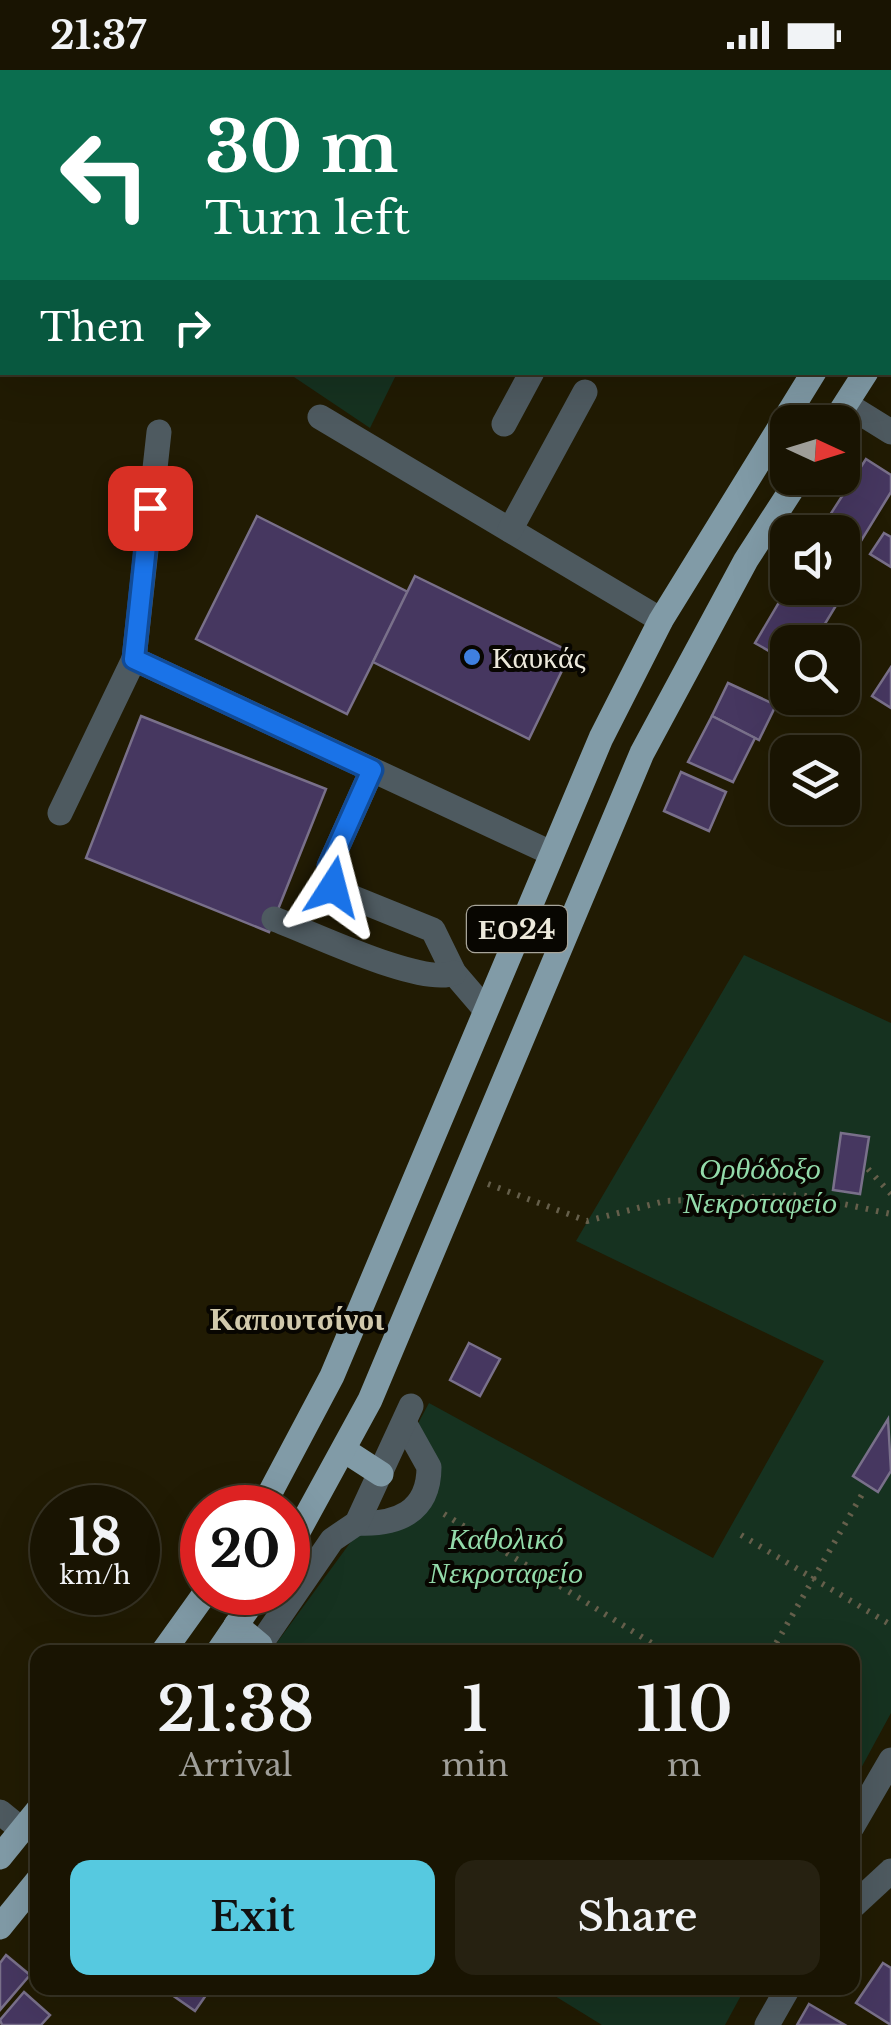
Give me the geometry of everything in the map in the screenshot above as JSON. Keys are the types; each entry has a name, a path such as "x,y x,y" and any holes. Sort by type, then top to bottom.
{"main road":[{"name":"ΕΟ24","path":"274,1485 332,1376 549,852 661,620 812,375"},
{"path":"845,405 864,375"},
{"name":"ΕΟ24","path":"310,1511 370,1400 642,753 746,560 788,495"},
{"path":"344,1450 381,1474"},
{"path":"168,1645 190,1615"},
{"path":"223,1645 243,1615"},
{"path":"236,1625 254,1645"},
{"path":"0,1857 30,1820"},
{"path":"0,1927 30,1890"}],"street":[{"path":"504,424 530,375"},
{"path":"510,530 585,392"},
{"path":"320,417 661,620"},
{"path":"860,420 891,432"},
{"path":"60,813 134,659 159,432"},
{"path":"134,659 549,852"},
{"path":"372,770 329,866 328,881 339,892 433,930 454,973 484,1008"},
{"path":"274,919 397,965 443,978 454,973"},
{"path":"261,1645 332,1540 357,1523 408,1415 429,1467 422,1500 398,1521 357,1523"},
{"path":"860,1813 891,1760"},
{"path":"0,1812 30,1820"},
{"path":"860,1900 891,1871"},
{"path":"767,2025 784,1995"}],"path":[{"path":"868,1168 891,1194"},
{"path":"480,1181 588,1221 665,1201 801,1195 891,1214"},
{"path":"775,1645 864,1491"},
{"path":"422,1500 655,1645"},
{"path":"741,1535 891,1626"}],"green space":[{"path":"291,375 396,375 370,428"},
{"path":"744,955 891,1023 891,1713 860,1770 860,1645 275,1645 297,1615 310,1615 310,1597 361,1528 420,1512 415,1429 429,1403 713,1558 824,1361 576,1241"},
{"path":"553,1995 741,1995 725,2025 602,2025"}],"building":[{"path":"866,459 891,475 891,492 860,543 860,515 830,515 843,495 860,495 860,468"},
{"path":"257,516 408,592 347,714 196,639"},
{"path":"884,533 891,537 891,567 870,554"},
{"name":"Καυκάς","path":"415,576 571,652 529,739 373,662"},
{"path":"777,605 836,605 824,625 770,625 770,652 755,643"},
{"path":"891,667 891,708 872,696"},
{"path":"728,683 770,702 771,715 759,740 712,716"},
{"path":"141,716 326,789 269,932 86,858"},
{"path":"712,716 755,738 733,782 688,762"},
{"path":"681,772 726,792 709,831 664,811"},
{"path":"841,1133 869,1137 860,1194 833,1190"},
{"path":"469,1343 500,1359 480,1396 450,1380"},
{"path":"888,1419 891,1471 878,1492 853,1476"},
{"path":"6,1955 30,1975 0,2010 0,1963"},
{"path":"883,1963 891,1968 891,2025 856,2003"},
{"path":"24,1992 50,2015 41,2025 2,2025 0,2020"},
{"path":"172,1995 206,1995 195,2011"},
{"path":"809,2004 845,2025 797,2025"}],"place":[{"name":"Καυκάς","path":"472,657"}],"district":[{"name":"Καπουτσίνοι","path":"297,1319"}],"route":[{"path":"150,508 134,659 372,770 329,866 328,881 333,887"}],"park label":[{"name":"Ορθόδοξο Νεκροταφείο","path":"760,1185"},
{"name":"Καθολικό Νεκροταφείο","path":"506,1555"}]}
